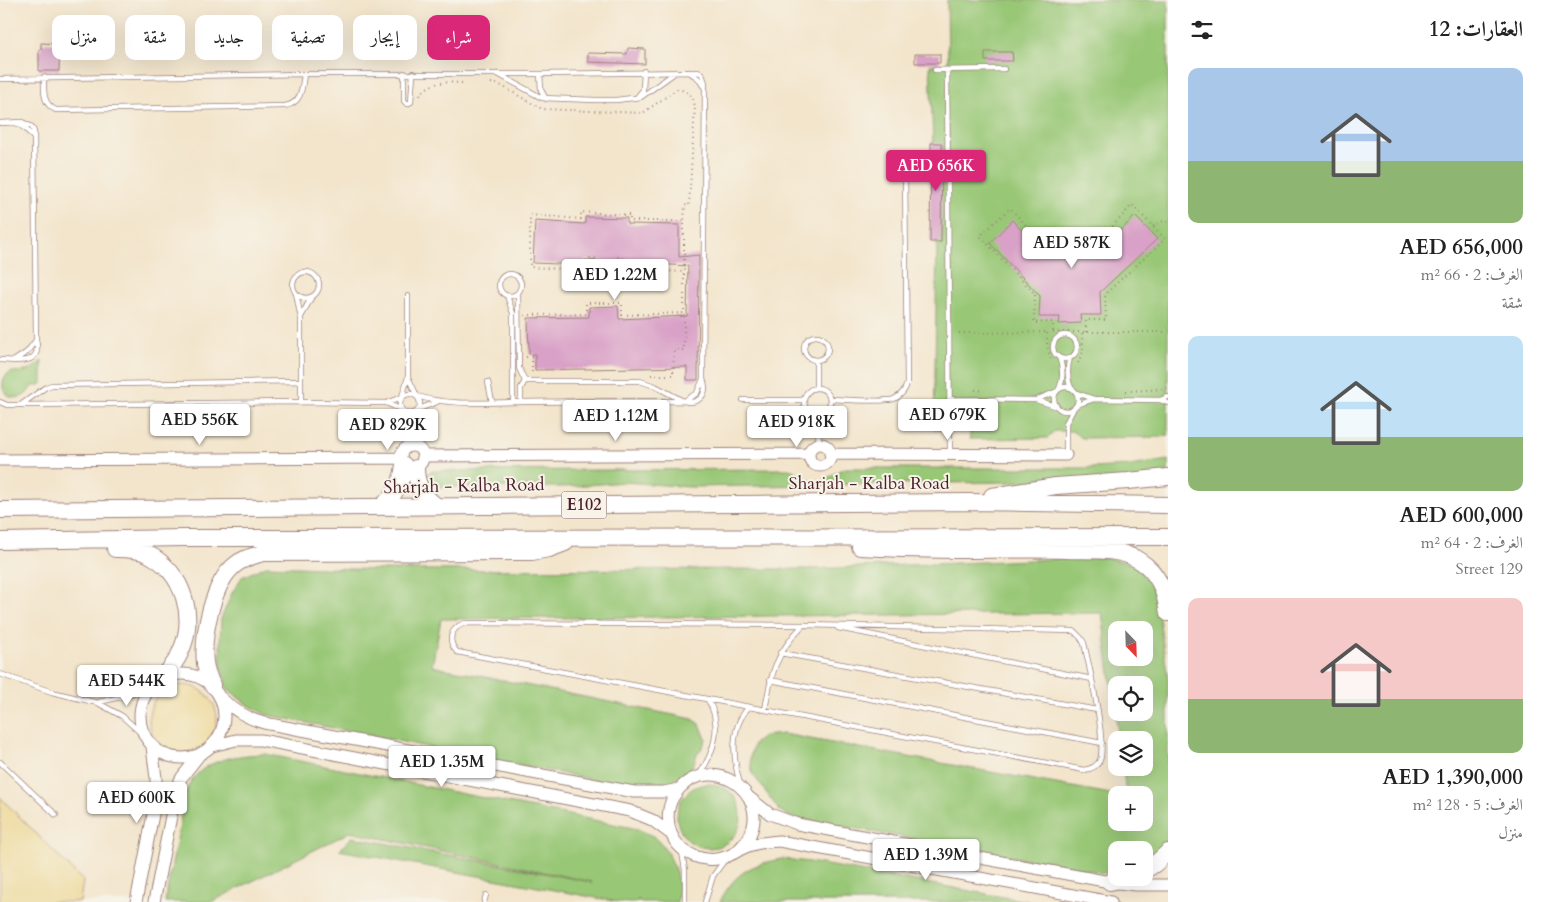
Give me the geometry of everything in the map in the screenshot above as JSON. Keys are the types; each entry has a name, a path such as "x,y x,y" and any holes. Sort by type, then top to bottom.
{"highway":[{"path":"411,462 421,490 437,506"},
{"path":"381,507 388,501 400,484 411,462"},
{"path":"967,502 1039,488 1168,477"},
{"name":"Sharjah - Kalba Road","path":"0,510 967,502 1168,506"},
{"path":"804,537 838,545 890,549 1113,551 1134,557 1151,569 1160,581 1165,594 1168,613"},
{"name":"E102","path":"0,541 184,538 1168,537"},
{"path":"216,691 205,663 204,652 212,605 217,588 225,574 235,564 249,557 263,553 532,552 576,538"},
{"path":"0,549 129,549 148,554 161,562 172,572 180,586 185,597 187,610 185,638 180,653 172,666 156,682"},
{"path":"1153,865 1168,852"}],"street":[{"path":"819,444 826,446 830,454 828,461 819,466 810,461 808,454 813,446 819,444"},
{"path":"411,446 419,448 411,462 401,453 411,446"},
{"path":"0,460 411,462 808,454"},
{"path":"830,454 1066,455"},
{"path":"671,834 641,815 620,809 261,740 236,740 212,746 200,754 190,757 175,757 160,752 143,735 139,722 139,710 143,698 156,682 175,674 188,673 201,678 240,714 264,723 634,792 664,792 679,789"},
{"path":"212,746 220,735 224,722 224,710 216,691"},
{"path":"135,899 156,799 156,778 152,746"},
{"path":"154,902 177,786 182,776 200,754"},
{"path":"1108,882 797,824 770,814 732,780 721,776 709,775 698,777 688,782 679,789 669,810 668,822 671,834 681,848 692,855 704,859 716,860 764,842 778,841 1112,902"},
{"path":"733,853 748,839 753,825 753,810 745,792"},
{"path":"1153,886 1168,885"}],"lane":[{"path":"935,70 1004,69"},
{"path":"947,70 950,454"},
{"path":"635,98 643,90 644,71"},
{"path":"0,79 404,73 540,74 644,71 698,72 702,74 704,78 703,379 697,393 684,401 521,402 438,401 410,394 386,403"},
{"path":"496,74 541,98 609,100 635,98 648,93 677,72"},
{"path":"404,73 404,101 407,104 411,102 413,73"},
{"path":"44,77 45,101 51,108 56,110 285,106 290,105 298,98 304,74"},
{"path":"540,74 540,90 546,99"},
{"path":"0,123 16,123 26,129 34,138 37,346 33,358 27,361 0,360"},
{"path":"830,399 889,400 899,396 907,384 905,168"},
{"path":"301,319 312,297 316,294 319,285 316,276 312,274 302,273 295,279 294,289 301,319 301,402"},
{"path":"507,296 513,296 521,289 521,281 515,275 507,274 500,279 499,283 500,291 507,296 513,313 513,402"},
{"path":"296,293 302,297 312,297"},
{"path":"518,293 519,368 525,381"},
{"path":"400,409 399,402 408,377 408,296"},
{"path":"1066,423 1056,407 1054,397 1062,380 1062,367 1059,357 1053,350 1057,337 1066,334 1071,335 1077,342 1077,351 1070,358 1068,367 1069,381 1072,389 1077,394 1094,399 1160,400 1168,403"},
{"path":"816,336 823,339 828,346 828,350 824,358 816,360 808,358 804,351 805,342 816,336"},
{"path":"15,360 27,352 36,340"},
{"path":"1059,357 1064,359 1070,358"},
{"path":"816,360 816,388"},
{"path":"408,377 420,402 419,409"},
{"path":"20,405 46,386 52,385 301,381"},
{"path":"525,381 640,381 655,386 684,401"},
{"path":"521,402 521,388 525,381"},
{"path":"488,382 492,402"},
{"path":"1036,400 1066,387 1072,389"},
{"path":"816,388 825,390 830,399 830,403 825,411 817,414 809,411 804,404 808,391 816,388"},
{"path":"1066,455 1066,423 1075,407 1077,394"},
{"path":"1160,400 1168,397"},
{"path":"949,398 1036,400 1066,412 1094,399"},
{"path":"743,400 804,400"},
{"path":"411,446 410,429 414,414 419,409 438,401"},
{"path":"0,402 7,405 386,403 400,409 405,414 410,429 411,446"},
{"path":"405,414 414,414"},
{"path":"817,414 819,444"},
{"path":"465,623 826,625 1074,631 1084,643 1092,679 1102,743 1101,758 1091,769 1084,770 457,652 452,646 450,639 452,632 457,626 465,623"},
{"path":"765,710 770,680 780,654 785,645 804,625"},
{"path":"826,625 1092,679"},
{"path":"780,654 1096,710"},
{"path":"0,674 52,692 98,703 122,716 143,735"},
{"path":"770,680 1102,743"},
{"path":"98,703 156,682"},
{"path":"698,777 706,764 716,734 716,718 708,700"},
{"path":"745,792 735,762 734,737 740,717 749,707"},
{"path":"0,762 56,816"},
{"path":"681,848 686,870 685,902"},
{"path":"705,902 713,876 733,853"},
{"path":"484,902 486,896"}],"path":[{"path":"489,82 500,85 542,109 642,113 678,89 686,90 692,95 695,106 690,206 684,205 684,350 674,350 673,375 645,376"},
{"path":"420,95 426,87 433,84 471,83"},
{"path":"1053,332 1053,322 1034,322 1035,294 980,236 1010,208 1040,239 1043,235 1054,248 1086,244 1097,232 1102,237 1132,205 1165,239 1105,294 1106,320 1086,320 1086,332"},
{"path":"684,221 630,221 630,215 581,212 582,219 530,215 530,267 589,271 590,258 596,258 596,266 615,267 616,257 622,257 622,269 684,272"},
{"path":"1153,226 1163,221 1168,222"},
{"path":"525,323 525,315 586,314 586,303 622,303 622,315 684,313"},
{"path":"1048,332 1049,354 1054,365"},
{"path":"1078,363 1083,352 1082,332"},
{"path":"959,333 1168,332"},
{"path":"526,357 532,357 532,378"},
{"path":"1117,391 1168,387"},
{"path":"975,390 985,390"}],"green space":[{"path":"947,0 1168,0 1168,435 1162,437 1081,438 1072,431 1054,431 1048,438 970,439 970,427 934,430 937,245 930,65 948,64"},
{"path":"42,361 42,384 31,387 24,396 14,398 5,393 3,382 7,374 29,370"},
{"path":"1168,460 1168,476 1138,480 690,487 625,482 563,487 435,487 429,485 426,478 429,472 432,471 788,469 809,480 820,481 846,468 1093,468 1130,466"},
{"path":"1105,557 1133,564 1152,585 1157,603 1168,679 1168,853 1153,864 1153,841 1108,841 1108,874 790,817 779,810 752,773 750,758 754,744 764,736 783,734 1108,794 1108,831 1153,831 1153,786 1125,786 1124,776 1153,776 1153,731 1118,731 1116,721 1153,721 1153,676 1110,676 1109,666 1153,666 1153,621 1108,621 1108,658 1102,613 441,619 432,666 693,719 700,724 706,739 697,754 691,771 657,786 620,785 267,715 246,704 227,688 221,668 221,619 232,593 242,577 266,566 383,570 810,569"},
{"path":"265,754 638,829 657,839 668,854 677,878 677,902 640,902 638,899 638,902 618,902 339,850 352,837 592,882 350,832 211,902 165,902 184,799 190,783 197,774 217,762 241,756"},
{"path":"709,784 727,790 735,798 741,816 735,834 727,842 709,848 691,842 683,834 677,816 683,798 691,790"},
{"path":"782,859 810,862 1031,902 720,902 731,884 745,871 761,864"}],"sand":[{"path":"183,685 196,688 207,695 214,706 217,719 214,732 207,743 196,750 183,753 170,750 159,743 152,732 149,719 152,706 159,695 170,688"},
{"path":"0,797 83,881 80,902 0,902"}],"building":[{"path":"41,43 52,44 52,60 59,60 59,71 39,71 39,50 41,50"},
{"path":"628,48 645,49 645,64 588,62 588,53 627,54"},
{"path":"985,52 1012,52 1013,61 985,61"},
{"path":"915,54 940,54 940,63 915,63"},
{"path":"931,143 942,143 941,242 930,242"},
{"path":"1135,216 1157,239 1100,292 1101,315 1080,315 1081,323 1059,324 1060,317 1039,317 1040,296 990,243 1012,220 1041,250 1045,246 1052,254 1092,251 1100,243 1105,247"},
{"path":"585,217 627,218 627,224 679,225 679,257 699,255 698,380 687,380 687,367 535,370 535,354 529,354 528,318 589,317 589,307 618,306 619,319 687,316 688,266 585,260 585,265 533,263 535,221 585,224"}]}
